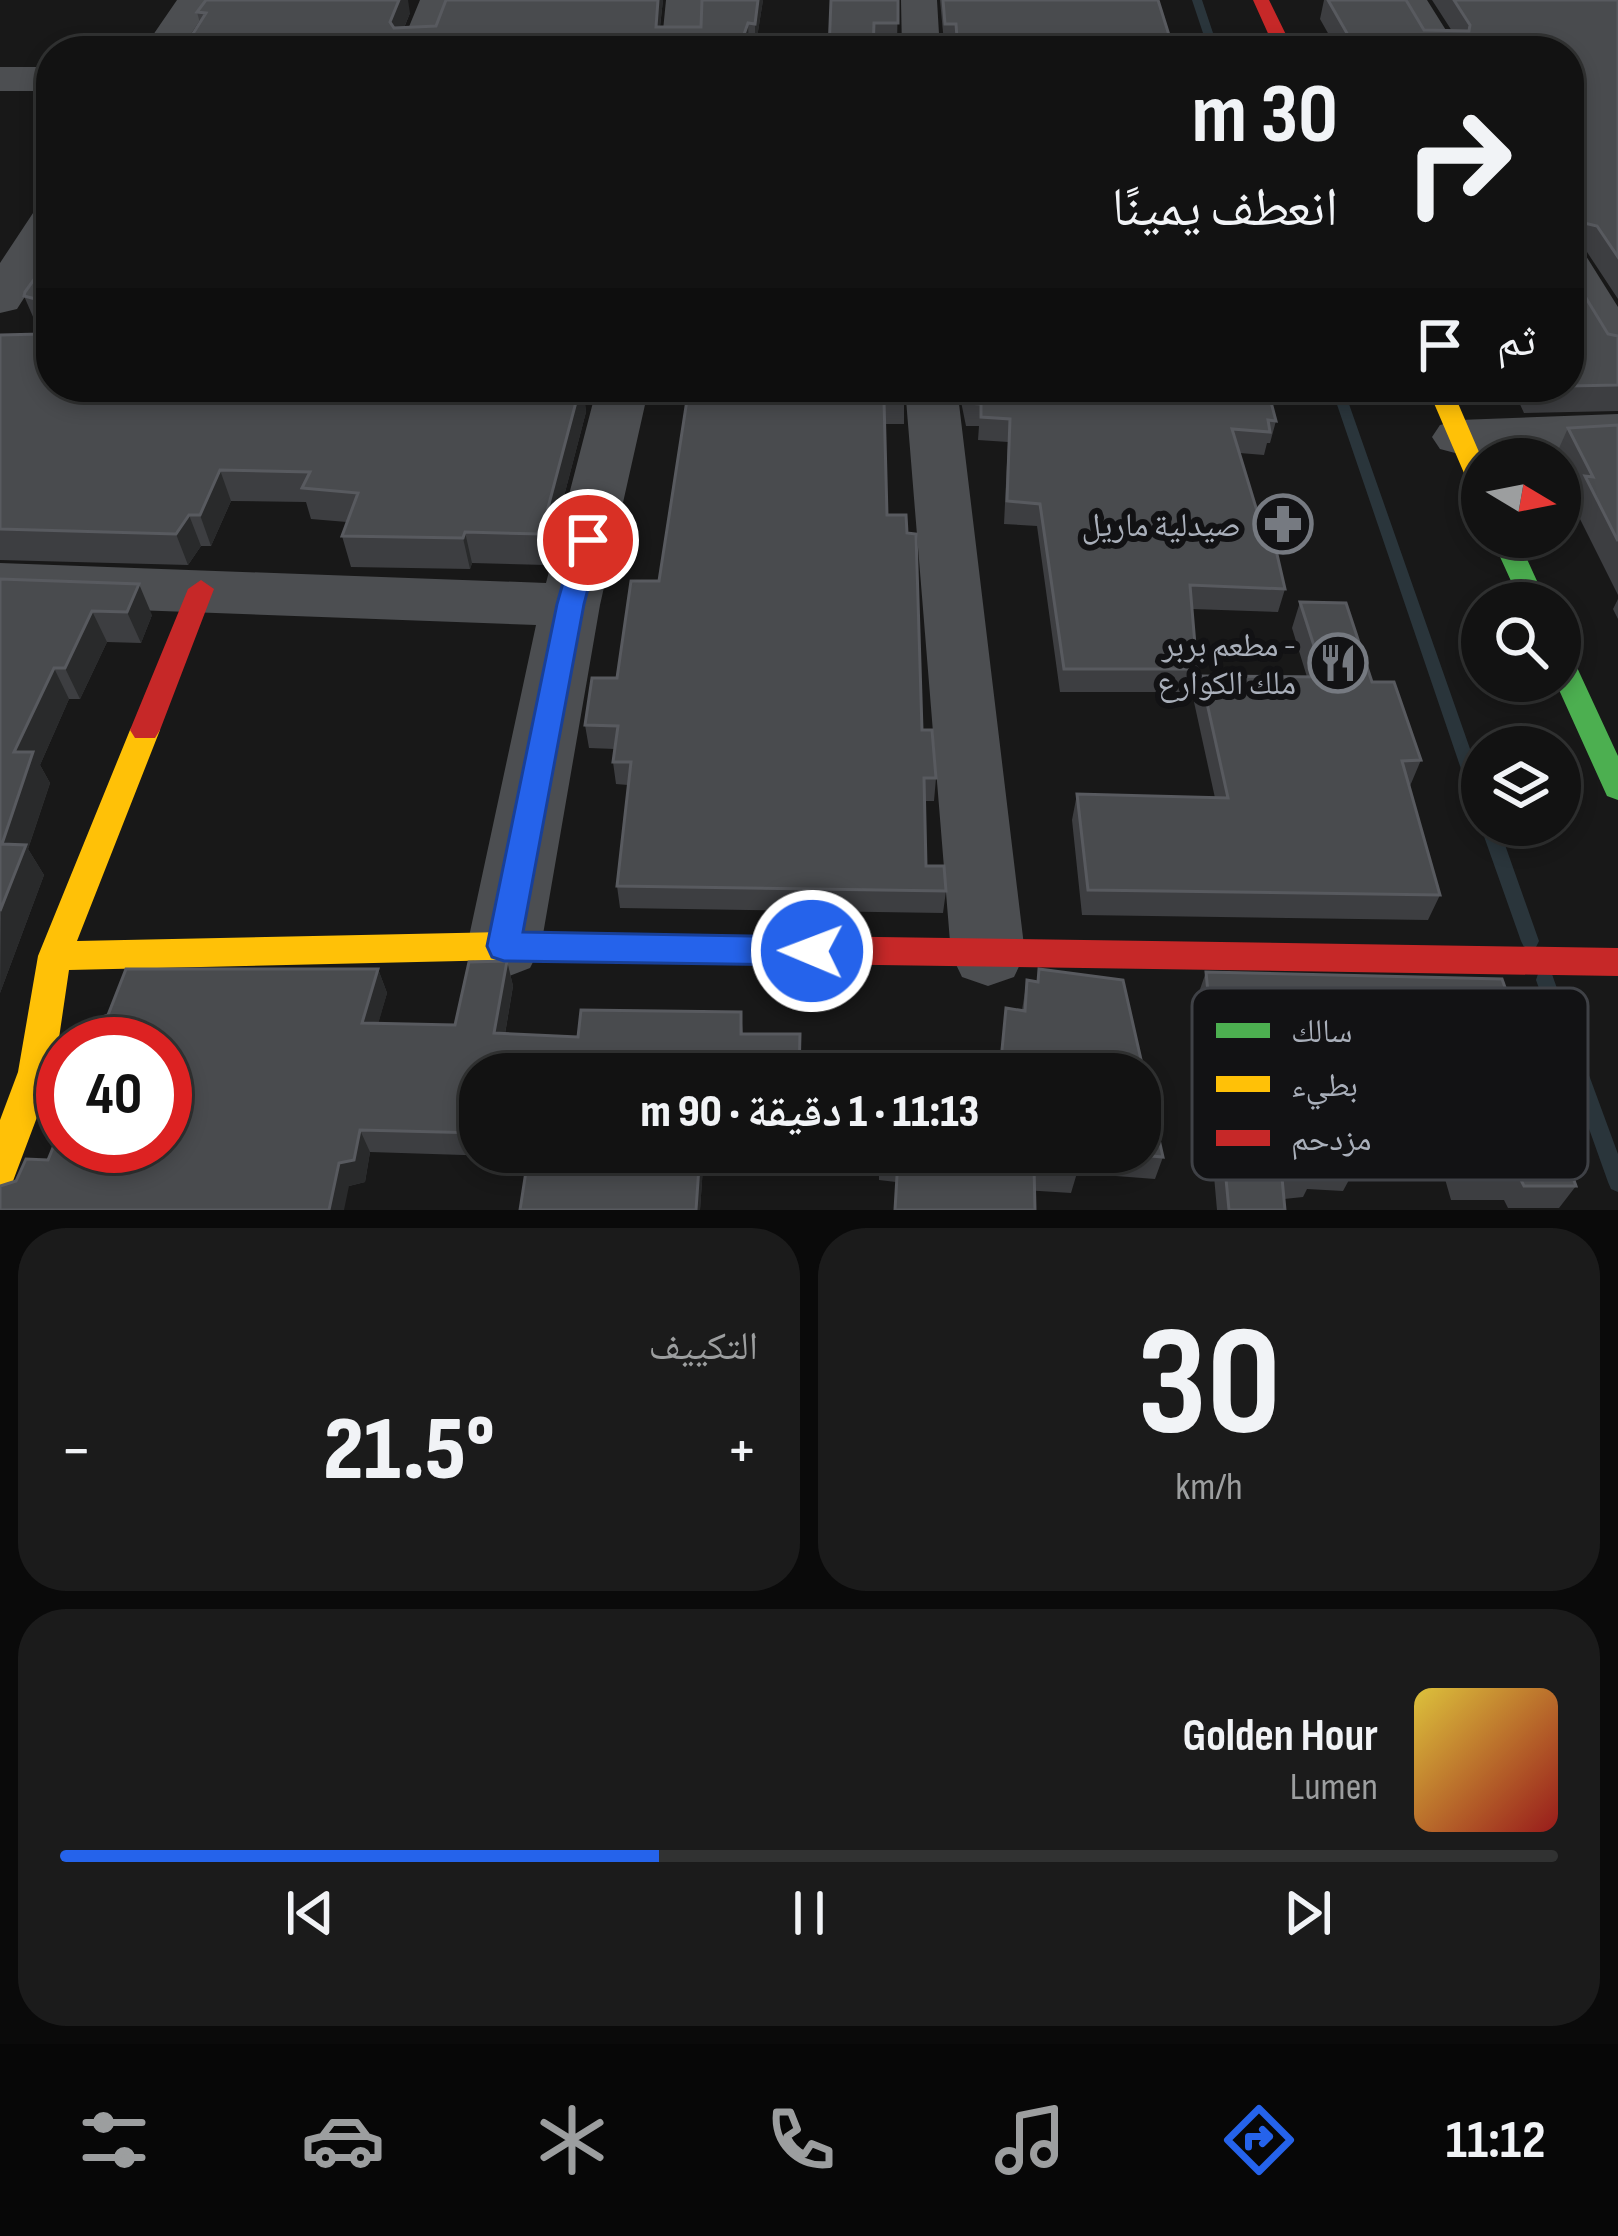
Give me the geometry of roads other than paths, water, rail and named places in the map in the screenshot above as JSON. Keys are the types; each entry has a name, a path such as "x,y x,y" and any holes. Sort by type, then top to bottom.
{"street":[{"path":"171,36 195,0"},
{"path":"424,36 439,0"},
{"path":"681,36 685,0"},
{"path":"919,0 920,36"},
{"path":"1261,0 1279,36"},
{"path":"1409,0 1431,36"},
{"path":"0,79 36,79"},
{"path":"0,298 36,243"},
{"path":"1584,291 1618,347"},
{"path":"504,946 570,604 619,402"},
{"path":"933,402 988,954"},
{"path":"1445,402 1460,437 1618,431"},
{"path":"0,584 570,604"},
{"path":"0,1168 36,1072 55,956 200,589"},
{"path":"1581,700 1609,751"},
{"path":"55,956 504,946 1618,962"}],"waterway":[{"path":"1197,0 1209,36"},
{"path":"1342,402 1461,746"},
{"path":"1496,846 1530,941"},
{"path":"1545,980 1548,988"},
{"path":"1588,1099 1618,1182"}],"place":[{"name":"صيدلية ماريل","path":"1283,524"},
{"name":"مطعم بربر - ملك الكوارع","path":"1338,663"}]}
